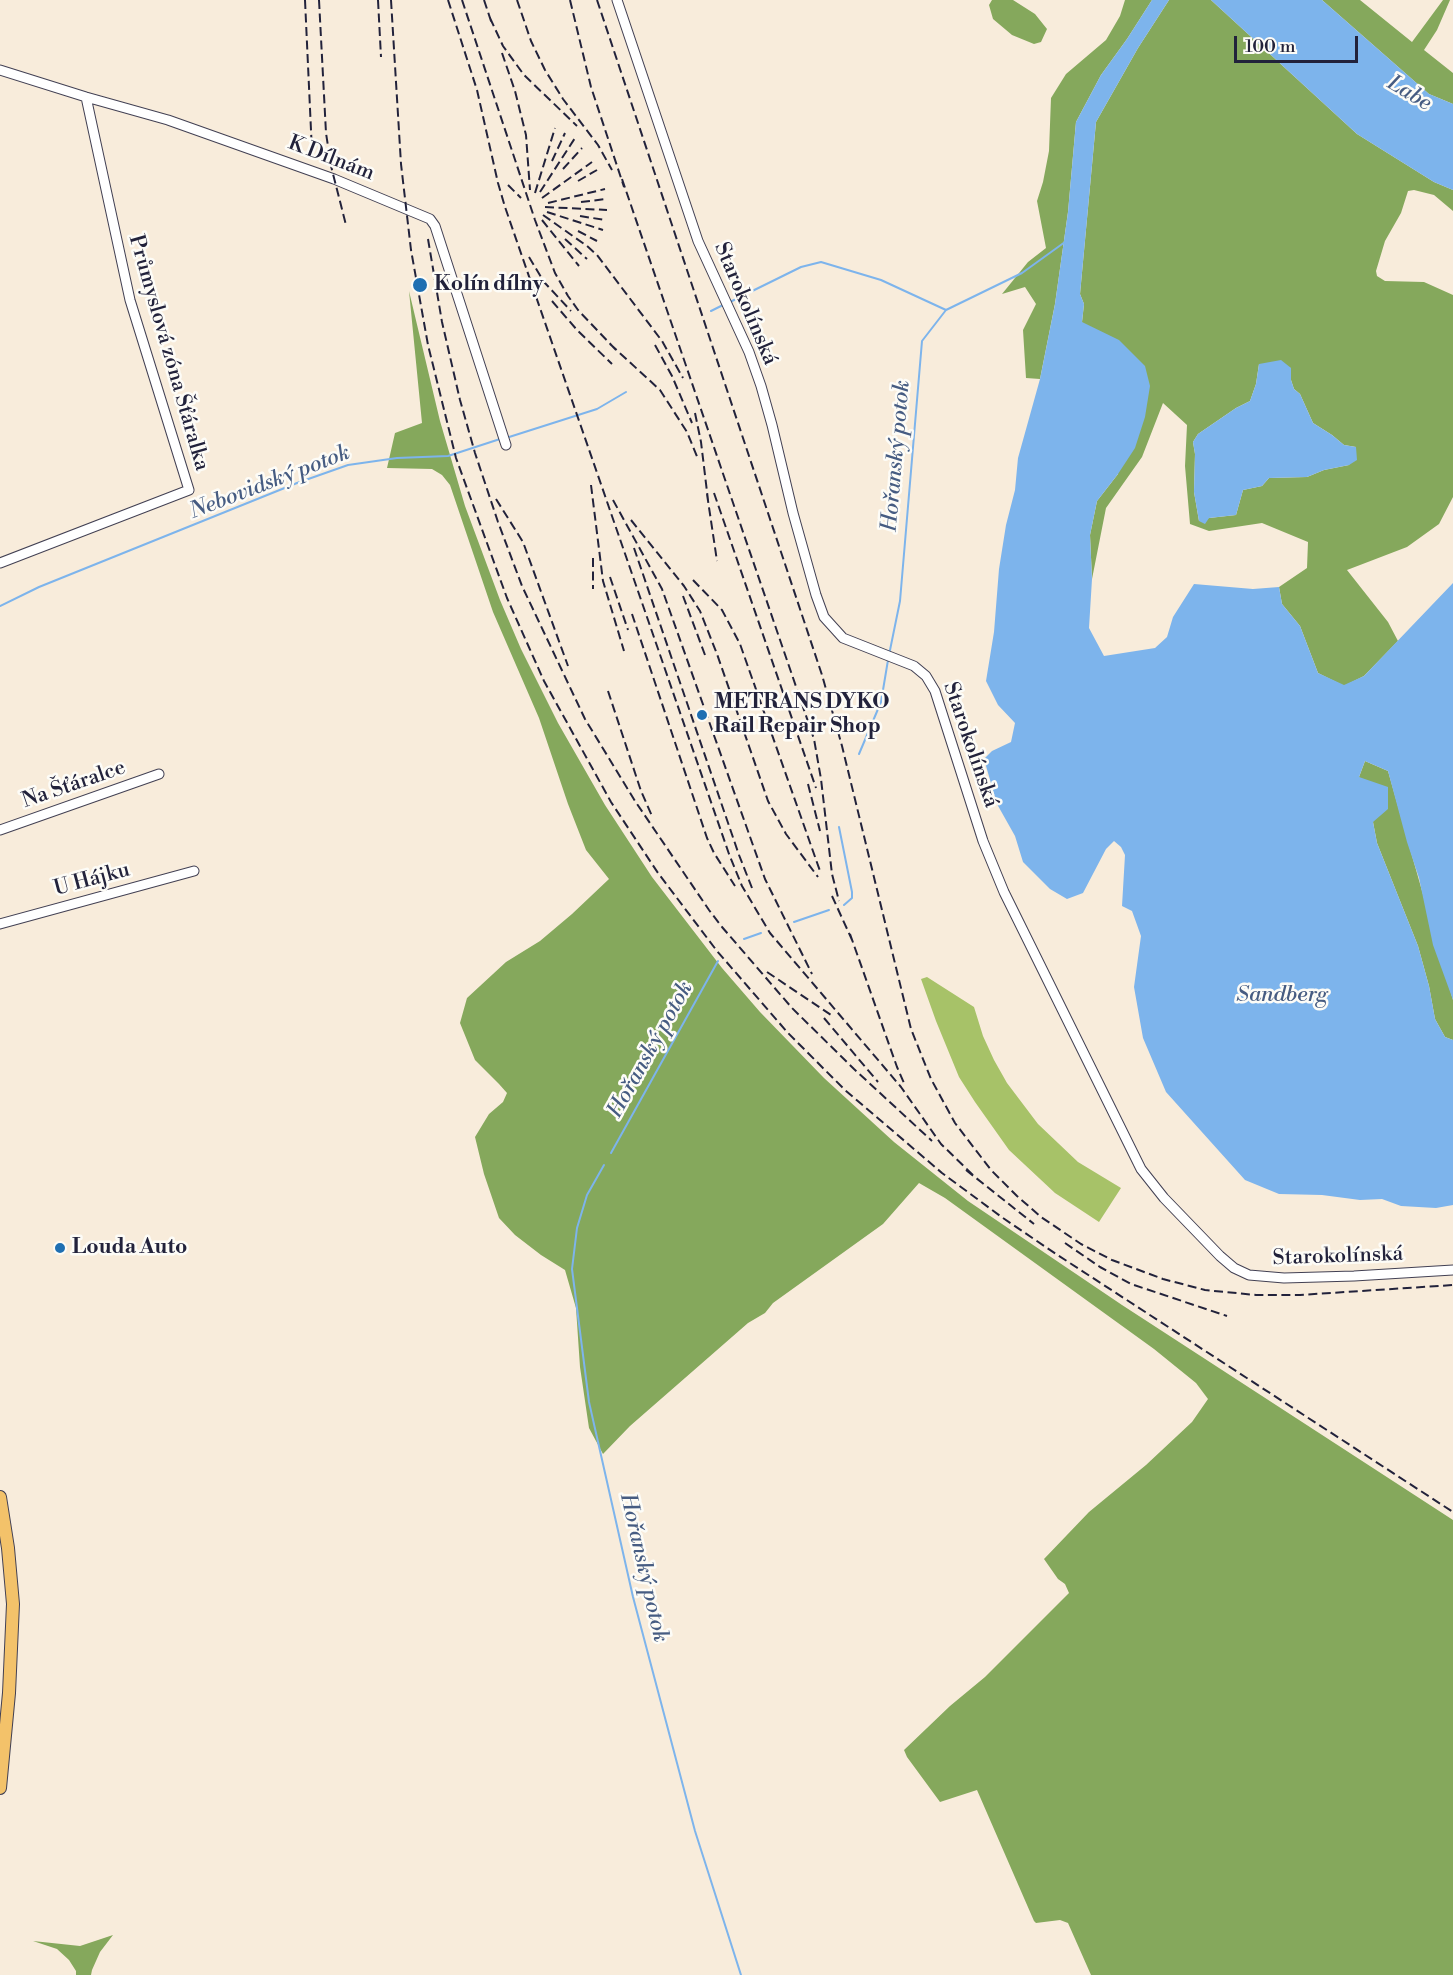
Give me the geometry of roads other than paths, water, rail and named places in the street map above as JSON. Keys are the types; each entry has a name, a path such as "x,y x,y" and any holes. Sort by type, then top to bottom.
{"main road":[{"path":"0,1497 13,1604 9,1693 0,1788"}],"street":[{"name":"Starokolínská","path":"617,0 698,241 749,352 772,425 795,523 824,617 843,638 914,666 926,676 935,691 983,841 1004,892 1130,1151 1141,1169 1164,1198 1220,1256 1234,1268 1250,1275 1284,1278 1453,1270"},
{"name":"K Dílnám","path":"0,70 86,98 168,120 334,178 430,219 435,226 506,445"},
{"name":"Průmyslová zóna Šťáralka","path":"0,563 189,490 130,300 86,98"},
{"name":"Na Šťáralce","path":"0,830 159,774"},
{"name":"U Hájku","path":"0,924 194,871"}],"water":[{"name":"Sandberg","path":"1152,0 1169,0 1138,48 1096,122 1080,294 1084,304 1082,322 1119,340 1145,366 1150,386 1145,417 1135,448 1097,501 1090,535 1092,579 1089,628 1104,656 1155,648 1167,637 1173,617 1194,584 1253,589 1279,587 1282,604 1300,626 1318,673 1344,685 1364,676 1453,583 1453,1000 1433,945 1419,878 1388,771 1365,761 1359,777 1388,787 1388,809 1373,822 1377,843 1418,946 1435,1019 1445,1037 1453,1040 1453,1205 1436,1208 1401,1206 1382,1199 1360,1200 1322,1195 1279,1194 1245,1180 1166,1092 1143,1038 1134,987 1141,936 1132,911 1122,906 1125,855 1121,847 1114,841 1106,849 1083,893 1067,899 1050,889 1023,862 1015,836 997,804 984,759 992,751 1011,742 1015,723 998,705 986,681 994,632 999,569 1006,525 1015,490 1018,458 1040,379 1055,304 1068,212 1076,122 1101,75"},
{"name":"Labe","path":"1211,0 1322,0 1429,94 1453,104 1453,190 1434,182 1357,134"},
{"path":"1281,360 1291,368 1294,389 1300,394 1313,423 1344,445 1356,447 1357,460 1349,465 1324,470 1307,477 1269,478 1262,486 1243,490 1236,515 1209,518 1205,524 1199,521 1194,492 1193,442 1198,434 1250,401 1256,384 1259,364"}],"waterway":[{"name":"Hořanský potok","path":"889,655 900,601 922,341 946,310 1022,273 1065,242"},
{"name":"Nebovidský potok","path":"730,302 801,267 821,262 881,280 946,310"},
{"name":"Nebovidský potok","path":"711,311 725,304"},
{"name":"Nebovidský potok","path":"506,438 597,409 626,392"},
{"name":"Nebovidský potok","path":"0,606 39,587 297,483 348,465 397,458 448,456 500,439"},
{"name":"Hořanský potok","path":"859,754 881,702 888,660"},
{"name":"Hořanský potok","path":"839,827 852,892 852,898 844,905"},
{"name":"Hořanský potok","path":"794,922 829,910"},
{"name":"Hořanský potok","path":"744,939 761,933"},
{"name":"Hořanský potok","path":"611,1153 718,961"},
{"name":"Hořanský potok","path":"604,1165 587,1195 577,1228 572,1269 589,1402 633,1597 695,1831 741,1975"}],"railway":[{"path":"305,0 312,152"},
{"path":"319,0 326,133 331,166 346,225"},
{"path":"378,0 381,57"},
{"path":"391,0 401,164 411,250 428,345 456,458 507,598 544,681 611,802 658,873 717,951 788,1033 845,1090 942,1173 1056,1254 1453,1512"},
{"path":"448,0 477,90 505,207 742,886 770,933 901,1087 941,1144 973,1175"},
{"path":"462,0 535,220 555,273 578,310 616,350"},
{"path":"484,0 492,24"},
{"path":"517,0 531,41 545,70 563,99 598,145 612,170"},
{"path":"570,0 591,87 624,187"},
{"path":"597,0 822,675 842,746 911,1029 931,1079 955,1123 991,1170 1041,1217 1081,1244 1112,1260 1163,1279 1205,1290 1256,1295 1300,1295 1453,1285"},
{"path":"490,18 503,46 524,75 577,126"},
{"path":"502,53 515,91 526,135 530,190"},
{"path":"535,193 555,128"},
{"path":"552,161 565,133"},
{"path":"540,192 575,138"},
{"path":"563,169 582,148"},
{"path":"542,198 592,162"},
{"path":"578,181 597,170"},
{"path":"622,179 814,739 832,874 839,901"},
{"path":"508,185 521,198"},
{"path":"548,203 605,189"},
{"path":"581,202 606,199"},
{"path":"545,207 607,210"},
{"path":"547,212 603,230"},
{"path":"543,215 597,255 662,341 683,378"},
{"path":"580,216 605,220"},
{"path":"542,220 579,266"},
{"path":"578,231 597,241"},
{"path":"428,239 442,322 475,453 522,586 585,719 635,801 722,927 792,1008 932,1141"},
{"path":"565,239 587,259"},
{"path":"529,257 544,282 571,311"},
{"path":"552,301 577,330 612,364"},
{"path":"610,344 660,390 687,432 698,459"},
{"path":"655,345 672,376 692,423"},
{"path":"695,413 708,500"},
{"path":"591,485 603,581 624,651"},
{"path":"714,493 816,788"},
{"path":"707,494 717,561"},
{"path":"496,499 523,542 568,666"},
{"path":"613,500 662,589 765,879 812,974"},
{"path":"631,520 684,586 700,611 768,801 786,834 818,877"},
{"path":"634,548 752,888"},
{"path":"593,558 593,589"},
{"path":"610,577 628,630"},
{"path":"693,580 722,610 740,644 820,871"},
{"path":"683,596 705,655"},
{"path":"632,614 707,838 735,886"},
{"path":"608,691 641,791 652,816"},
{"path":"808,784 820,831"},
{"path":"832,896 853,942"},
{"path":"850,934 904,1083"},
{"path":"767,972 834,1017"},
{"path":"824,1018 878,1082"},
{"path":"966,1170 1034,1224"},
{"path":"1065,1243 1100,1267 1131,1284 1227,1316"}],"place":[{"name":"Kolín dílny","path":"420,285"},
{"name":"METRANS DYKO Rail Repair Shop","path":"702,715"},
{"name":"Louda Auto","path":"60,1248"}]}
